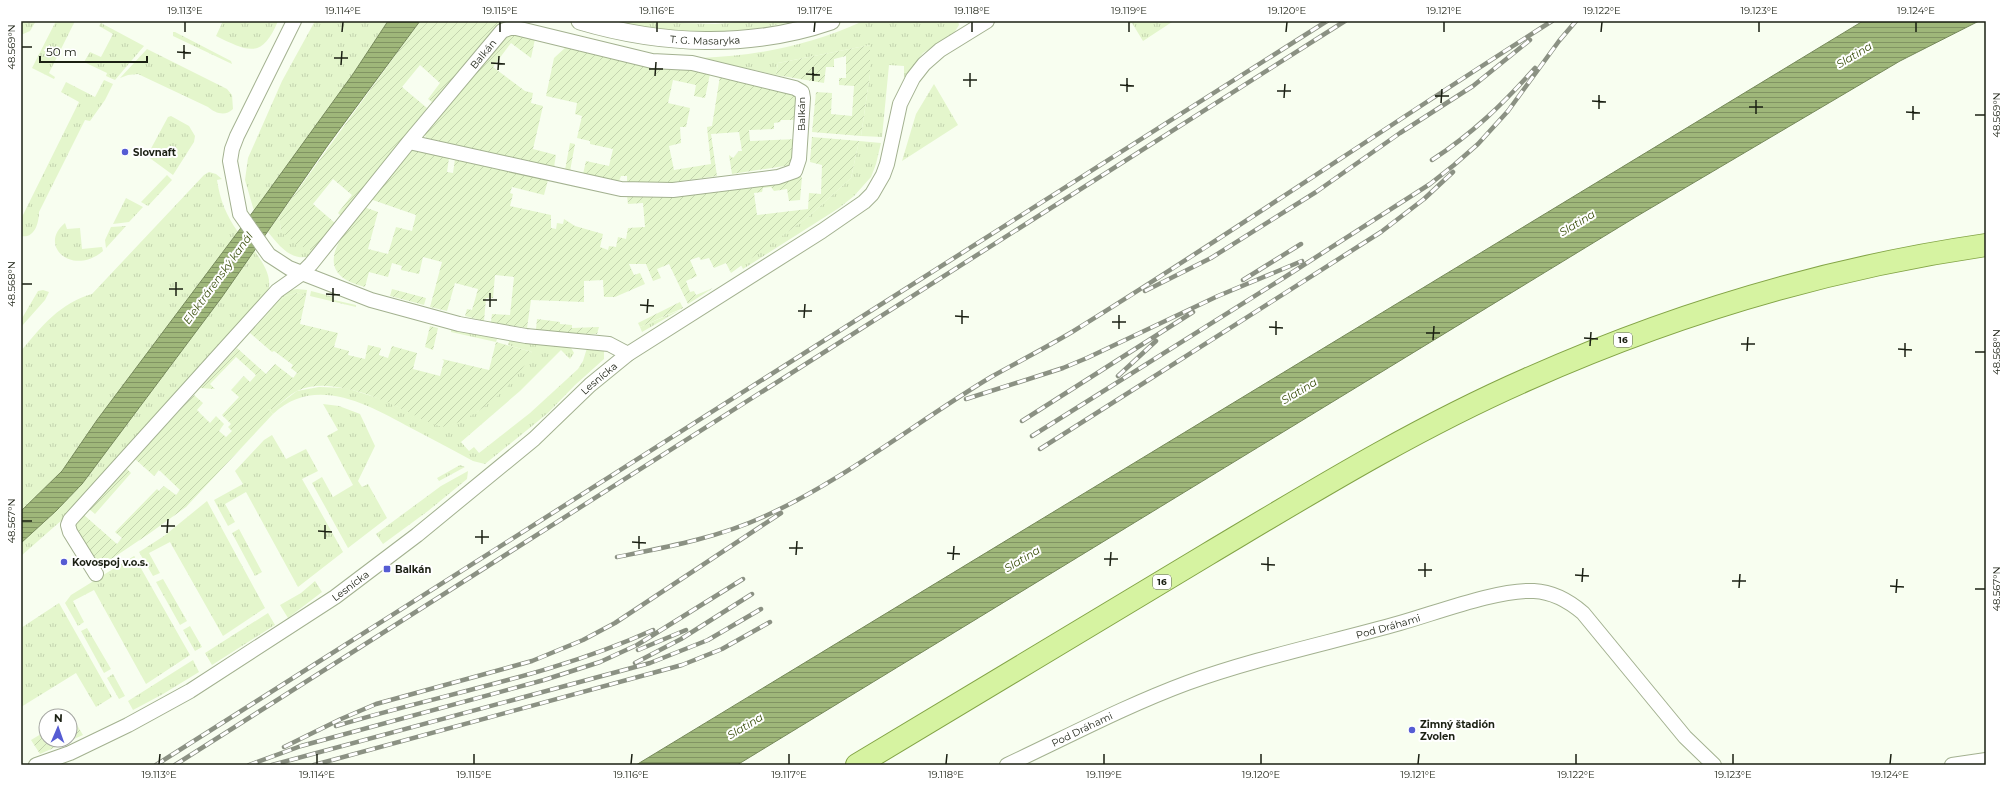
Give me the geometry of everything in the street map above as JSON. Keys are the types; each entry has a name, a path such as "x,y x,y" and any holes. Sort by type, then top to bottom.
{"main road":[{"name":"16","path":"857,765 1319,488 1412,435 1526,379 1624,339 1735,302 1846,272 1986,245"}],"street":[{"name":"Lesnícka","path":"294,21 232,149 230,161 232,179 240,214 263,247 278,262 301,274 371,300 460,324 526,336 609,344 628,354"},
{"name":"T. G. Masaryka","path":"580,21 647,36 699,40 756,38 790,32 831,21"},
{"name":"Lesnícka","path":"36,765 70,753 128,725 190,691 361,579 534,440 590,385 628,354 854,209 872,194 883,175 887,164 900,104 912,78 924,64 940,50 987,21"},
{"name":"Balkán","path":"96,574 70,532 68,525 70,520 277,291 301,274 323,251 410,142 499,35 510,28 652,61 692,63 791,87 800,90 803,98 800,159 794,171 778,177 674,190 621,189 410,142"},
{"name":"Pod Dráhami","path":"1007,765 1152,697 1225,670 1485,599 1523,591 1534,591 1556,595 1574,605 1583,613 1685,737 1714,765"},
{"path":"1952,765 1986,760"}],"green space":[{"path":"21,21 36,21 30,31 21,35"},
{"path":"56,21 75,21 49,73 55,77 54,79 32,68"},
{"path":"223,21 278,21 266,42 260,47 253,49 237,46 216,36"},
{"path":"315,21 388,21 353,74 254,211 245,180 248,158 282,81"},
{"path":"420,21 500,21 432,102 428,99 440,83 420,65 402,87 427,108 341,216 338,213 352,195 333,179 313,204 335,223 313,251 297,245 281,231 279,216"},
{"path":"500,21 509,21 501,24 434,104 432,102"},
{"path":"616,21 715,24 755,21 795,21 751,29 706,32 660,29"},
{"path":"863,21 958,21 959,25 954,33 923,53 904,78 904,66 889,65 882,137 861,136 870,74 870,45 778,63 776,75 700,58 742,55 783,48 824,37"},
{"path":"1128,21 1172,22 1143,41 1132,23 1129,24"},
{"path":"101,23 144,46 115,80 106,76 107,73 84,62 90,52 101,57 113,34 99,26"},
{"path":"173,32 231,61 232,64 173,36"},
{"path":"511,33 535,39 531,58 511,43 493,67 525,91 533,93 531,103 543,106 533,149 556,155 554,167 426,138 424,132 504,35"},
{"path":"870,45 870,74 861,136 812,132 816,92 832,93 831,114 852,116 854,86 839,85 839,78 846,78 846,56 834,59 834,67 826,67 824,83 776,75 778,63"},
{"path":"566,47 710,74 705,98 694,96 696,85 673,80 668,103 690,108 686,127 680,127 681,143 669,146 674,170 711,164 707,127 712,126 720,76 798,96 797,120 781,120 780,122 774,123 774,129 749,130 750,141 797,139 791,165 732,174 729,155 733,158 739,151 742,151 739,132 711,134 717,176 667,183 627,182 627,176 621,176 619,181 583,174 586,161 609,166 613,149 590,144 590,141 577,138 582,116 575,114 577,103 546,96 554,58"},
{"path":"147,49 227,89 232,95 233,109 227,113 214,111 138,74 120,78"},
{"path":"104,80 113,84 105,100 90,121 85,120 39,212 35,229 30,235 21,236 21,219 79,102 61,92 66,82 95,97"},
{"path":"934,84 958,125 902,161 916,114"},
{"path":"171,116 189,126 195,136 194,142 173,175 147,156 168,117"},
{"path":"812,137 859,141 851,178 808,217 731,273 726,263 714,268 709,258 701,260 699,257 690,260 697,276 686,281 690,292 694,291 696,295 713,288 688,304 669,264 657,269 661,278 653,281 646,264 629,264 634,275 640,273 645,284 615,297 604,297 603,280 584,281 584,302 531,300 527,328 491,322 492,314 510,315 514,277 495,275 493,298 486,298 484,321 465,316 467,309 472,310 478,289 455,283 447,311 430,307 442,262 423,257 419,274 401,270 402,266 392,263 388,277 369,272 365,287 348,281 338,273 334,263 335,252 340,241 347,229 364,207 378,212 368,249 388,254 396,227 412,231 416,215 370,199 409,151 413,150 449,158 447,172 453,173 455,159 548,180 544,195 512,187 510,193 513,194 510,206 551,215 551,228 556,229 557,223 563,224 564,219 575,226 603,234 600,247 608,250 609,246 616,247 618,237 626,239 628,228 645,227 643,203 628,204 627,196 802,177 800,200 789,201 787,189 774,191 771,187 763,188 762,192 754,193 757,215 808,209 809,193 821,194 822,165 810,162"},
{"path":"859,141 881,143 871,177 854,196 839,208 743,269 741,265 808,217 851,178"},
{"path":"570,143 575,144 570,171 565,170"},
{"path":"209,172 216,174 222,179 217,180 222,201 230,220 238,232 97,420 62,471 21,511 21,351 52,316 70,303 92,294 204,175"},
{"path":"167,175 172,180 148,206 141,202"},
{"path":"126,198 143,207 129,222 113,224"},
{"path":"279,216 281,231 313,251 308,257 290,254 280,246 268,232"},
{"path":"65,223 67,229 80,228 82,249 102,247 103,251 92,258 80,261 70,260 62,255 57,249 55,241 57,232"},
{"path":"126,226 106,248 105,240 111,227"},
{"path":"254,250 264,265 268,276 269,288 267,294 63,519 21,556 21,543 56,511 82,484 222,297"},
{"path":"297,289 307,290 306,296 297,293 285,296 250,333 247,331 286,291"},
{"path":"392,289 426,298 424,305 390,296"},
{"path":"43,290 49,292 45,300 21,327 21,320 38,291"},
{"path":"311,291 334,297 334,300 356,305 356,307 310,296"},
{"path":"297,293 306,296 300,324 338,333 334,347 349,351 348,355 365,359 368,345 381,348 379,355 388,358 392,346 417,353 413,369 440,376 444,361 442,359 489,370 496,342 532,352 517,375 496,397 471,415 446,427 431,423 382,400 353,390 323,386 309,387 297,391 273,409 268,409 273,414 186,507 107,562 97,562 73,527 84,515 117,544 122,538 115,532 157,489 159,491 164,486 176,495 180,490 159,470 154,476 135,459 194,395 203,403 197,410 210,423 216,416 224,424 219,431 226,437 232,431 228,427 231,424 222,415 239,397 231,390 244,376 250,382 256,375 236,357 210,384 215,389 200,388 237,348 266,374 275,364 293,378 297,373 291,368 293,365 274,351 272,352 250,333 285,296"},
{"path":"680,302 683,308 640,327 638,323"},
{"path":"680,310 642,332 640,327"},
{"path":"537,319 572,325 572,328 599,327 597,334 557,333 536,329"},
{"path":"430,326 438,328 433,350 425,347"},
{"path":"451,329 497,339 496,342 451,332"},
{"path":"510,338 570,346 574,353 570,359 561,350 520,391 461,442 469,451 474,447 479,453 530,413 578,369 583,361 587,348 604,350 604,359 575,385 548,413 485,464 473,461 378,410 342,397 324,395 306,396 289,402 273,414 268,409 273,409 297,391 319,387 346,388 381,399 440,426 451,425 478,411 495,397 532,352 508,345"},
{"path":"323,404 339,406 360,414 375,446 358,481 362,487 368,484 387,518 348,548 312,483 322,477 333,497 353,485 327,436 338,430"},
{"path":"272,435 286,459 306,449 318,471 302,479 343,552 298,587 246,492 225,504 235,522 228,526 214,500 243,484 235,471 264,440"},
{"path":"460,465 465,467 439,481 437,478"},
{"path":"127,469 131,473 95,514 89,509"},
{"path":"468,471 467,479 428,511 383,544 376,534 441,486"},
{"path":"207,501 265,608 223,636 170,542 149,553 160,573 153,576 139,552 164,536"},
{"path":"239,529 262,572 255,576 232,533"},
{"path":"134,556 190,655 146,684 94,590 73,601 84,622 78,626 65,603 71,595"},
{"path":"163,579 187,621 180,625 156,582"},
{"path":"315,581 322,592 288,618 280,605 301,593"},
{"path":"59,603 112,697 96,707 76,673 21,707 21,628"},
{"path":"268,613 275,625 212,665 205,653"},
{"path":"190,626 202,647 195,651 183,630"},
{"path":"87,628 111,669 104,673 81,631"},
{"path":"193,660 199,672 133,710 128,701"},
{"path":"113,674 125,696 119,699 107,678"},
{"path":"78,727 83,735 78,737"},
{"path":"38,736 38,748 54,748 40,754 31,740"}],"water":[{"name":"Elektrárenský kanál","path":"388,21 420,21 328,145 222,297 82,484 56,511 21,543 21,511 62,471 97,420 264,197 353,74"},
{"name":"Slatina","path":"1863,21 1979,21 1900,61 1639,215 737,765 636,765"}],"railway":[{"path":"156,765 1327,21"},
{"path":"175,765 1345,21"},
{"path":"617,557 692,541 728,531 763,517 822,486 851,469 963,394 1072,332 1133,294 1552,21"},
{"path":"1032,436 1430,184 1478,144 1508,111 1559,41 1576,21"},
{"path":"1145,291 1211,258 1316,192 1400,133 1473,86 1530,40"},
{"path":"1432,160 1474,129 1511,94 1535,68"},
{"path":"1040,449 1381,232 1424,199 1453,172"},
{"path":"1243,280 1301,244"},
{"path":"966,399 1063,368 1218,296 1302,261"},
{"path":"1022,421 1193,312"},
{"path":"1118,376 1156,341"},
{"path":"284,747 341,719 376,704 532,661 583,640 615,623 781,513"},
{"path":"249,765 301,746 544,680 600,662 637,645 743,579"},
{"path":"635,663 681,639 752,594"},
{"path":"272,765 650,663 708,640 761,609"},
{"path":"314,765 682,665 722,649 770,622"},
{"path":"336,726 576,660 653,630"},
{"path":"638,650 686,630"}],"place":[{"name":"Slovnaft","path":"125,152"},
{"name":"Kovospoj v.o.s.","path":"64,562"},
{"name":"Balkán","path":"387,569"},
{"name":"Zimný štadión Zvolen","path":"1412,730"}]}
